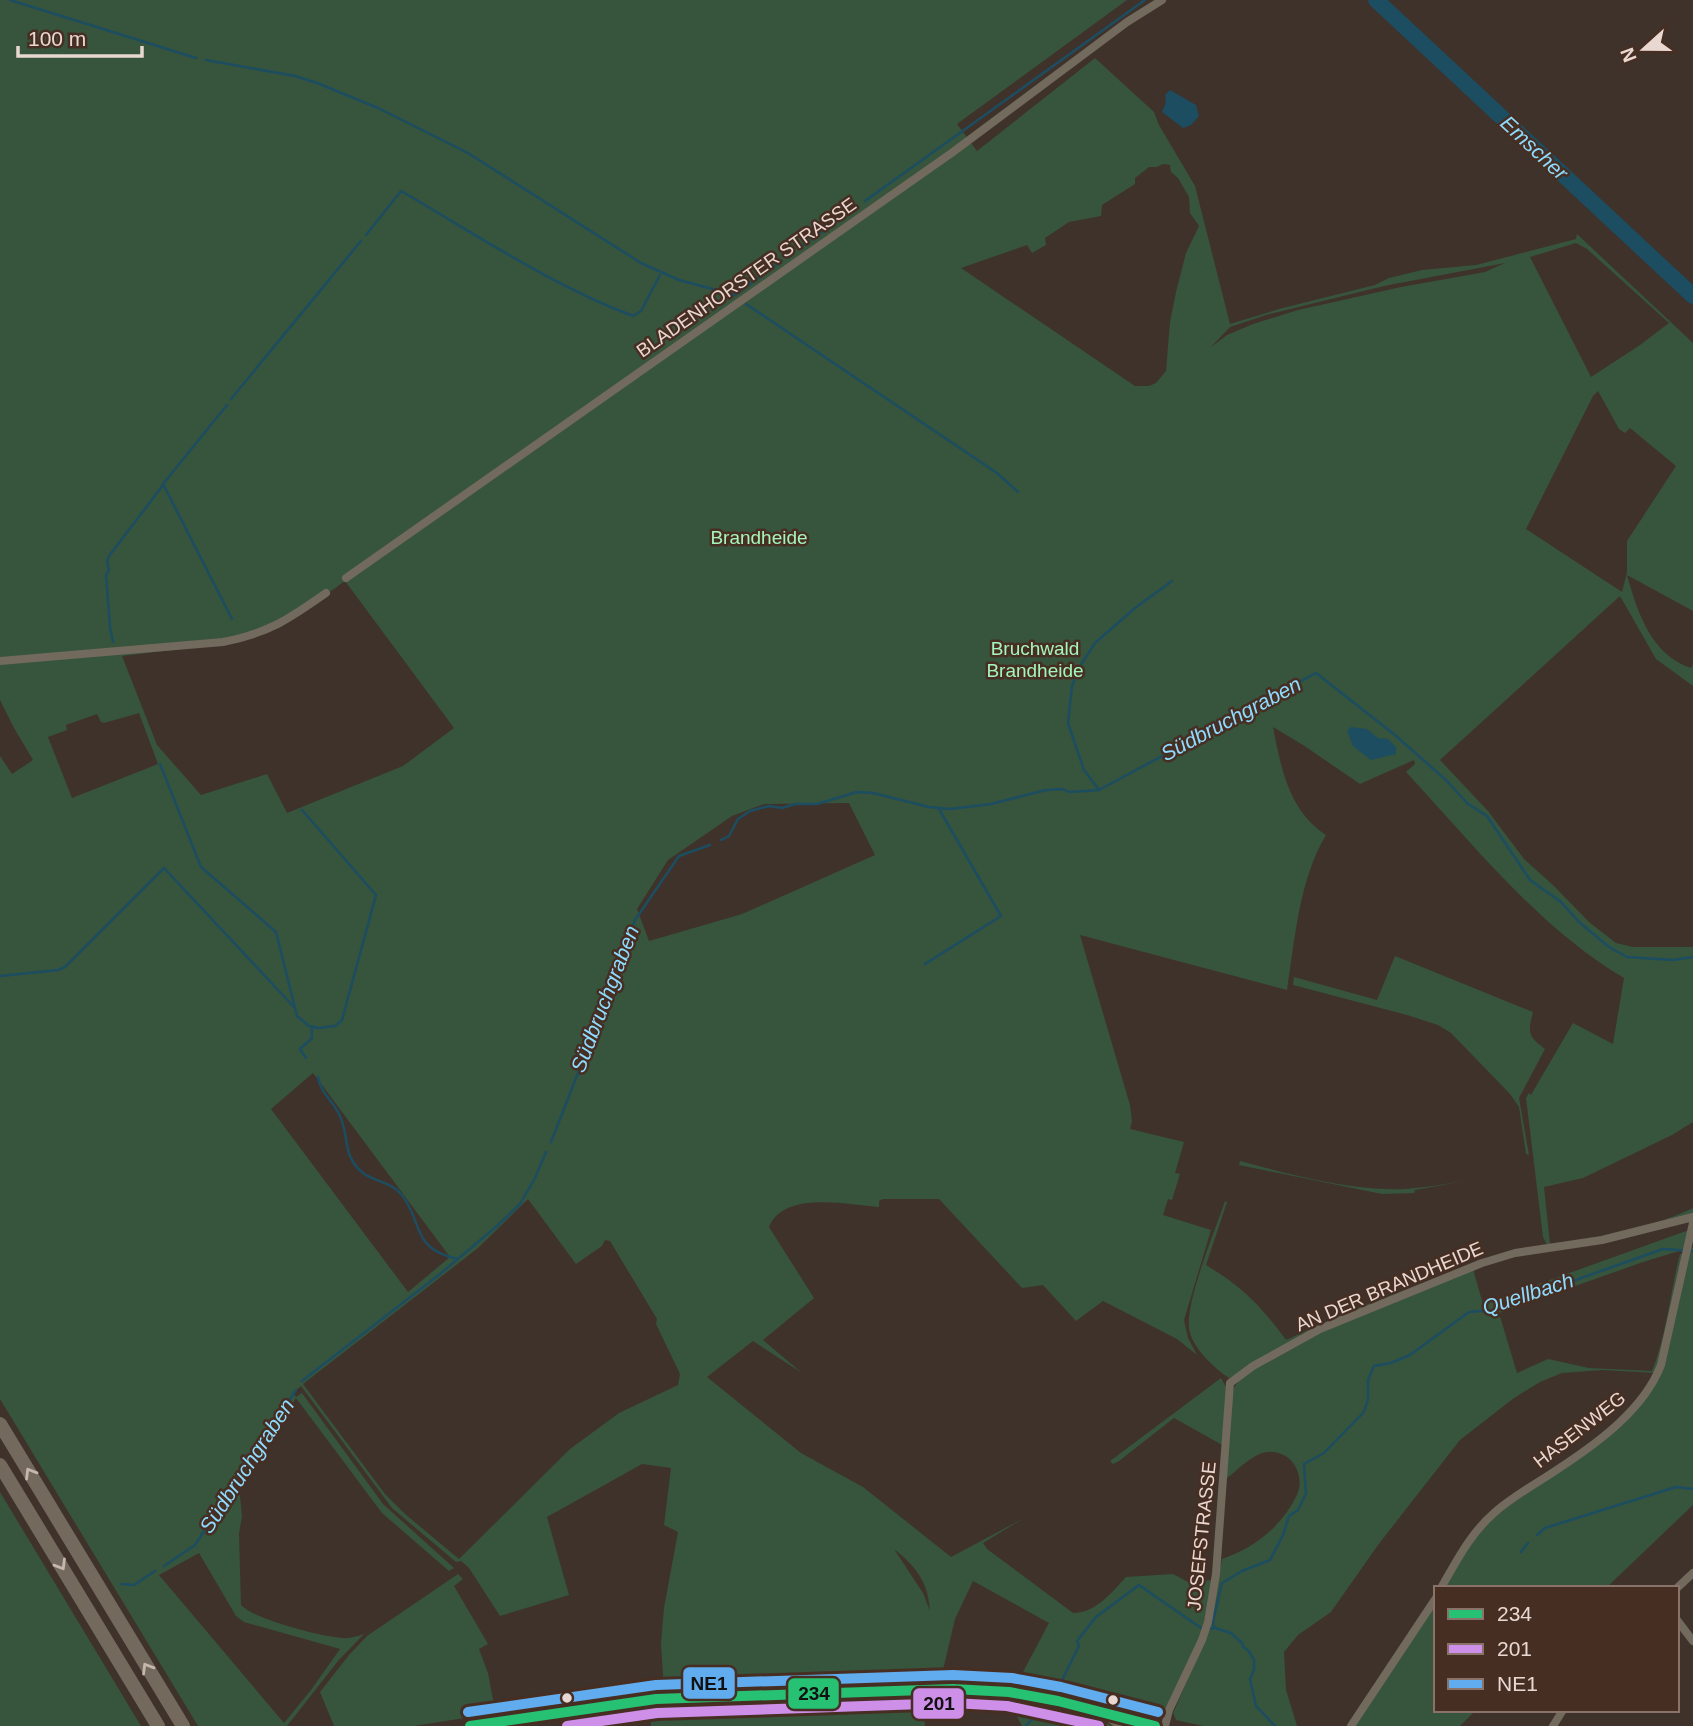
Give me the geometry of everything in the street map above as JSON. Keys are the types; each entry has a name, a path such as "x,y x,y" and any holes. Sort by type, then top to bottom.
{"highway":[{"path":"0,1424 183,1726"},
{"path":"0,1465 158,1726"}],"main road":[{"path":"1101,1711 1122,1726"}],"street":[{"name":"BLADENHORSTER STRASSE","path":"346,578 953,152 1093,47 1162,0"},
{"path":"0,661 247,638 283,623 326,593"},
{"name":"AN DER BRANDHEIDE","path":"1230,1383 1253,1366 1320,1329 1482,1263 1515,1253 1602,1240 1693,1217"},
{"name":"HASENWEG","path":"1442,1586 1465,1545 1478,1528 1519,1493 1562,1466 1636,1406 1652,1385 1661,1365 1693,1223"},
{"name":"JOSEFSTRASSE","path":"1165,1726 1169,1710 1198,1650 1208,1622 1216,1574 1230,1383"},
{"path":"1679,1586 1693,1573"},
{"path":"1351,1726 1434,1601"},
{"path":"1679,1623 1693,1641"},
{"path":"470,1726 656,1699 953,1689 1009,1692 1101,1711 1153,1726"}],"green space":[{"name":"Brandheide","path":"0,0 1127,0 957,124 977,151 1095,58 1154,112 1195,186 1230,324 1422,270 1476,265 1576,239 1577,234 1693,343 1693,611 1627,575 1641,617 1656,642 1677,662 1691,668 1693,664 1693,686 1656,659 1620,596 1440,760 1488,811 1524,859 1589,922 1616,943 1633,947 1693,947 1693,1122 1583,1178 1544,1187 1550,1244 1605,1236 1641,1227 1693,1208 1693,1215 1599,1238 1547,1245 1543,1237 1526,1098 1529,1093 1531,1095 1573,1023 1613,1044 1624,978 1563,934 1508,883 1406,772 1415,764 1414,760 1360,784 1273,727 1279,758 1295,801 1313,825 1326,835 1304,890 1287,990 1080,935 1130,1105 1130,1129 1184,1142 1175,1173 1180,1174 1172,1200 1168,1199 1163,1215 1211,1230 1184,1320 1188,1338 1197,1355 1177,1339 1103,1301 1076,1321 1043,1285 1022,1288 939,1199 883,1199 879,1201 879,1207 818,1202 802,1204 777,1215 769,1227 814,1298 763,1340 802,1373 753,1341 707,1377 801,1453 863,1487 951,1557 1024,1518 983,1543 987,1549 1073,1613 1096,1606 1126,1577 1173,1574 1188,1582 1213,1580 1200,1640 1162,1716 1061,1692 1016,1685 1049,1623 973,1581 955,1619 943,1670 935,1684 664,1691 661,1643 664,1608 678,1532 664,1525 671,1468 642,1464 547,1517 569,1595 500,1616 469,1568 461,1561 456,1562 392,1508 301,1386 293,1393 296,1397 302,1393 383,1504 454,1568 449,1571 382,1513 296,1398 273,1438 263,1447 239,1486 242,1516 239,1534 241,1605 259,1616 319,1634 345,1638 364,1634 338,1661 287,1726 198,1726 0,1399 0,756 12,774 33,760 0,700","holes":["1170,165 1171,172 1178,178 1189,197 1190,213 1199,226 1186,253 1176,292 1170,322 1166,371 1156,383 1149,386 1135,386 961,268 1027,245 1032,253 1046,245 1045,238 1069,222 1101,216 1102,205 1135,184 1135,178 1149,167","1576,243 1587,249 1669,323 1591,377 1530,257","1505,263 1485,272 1298,310 1227,335 1211,347 1230,327 1266,315 1384,286","1598,391 1619,429 1625,433 1630,428 1676,466 1627,541 1627,572 1622,592 1526,529 1593,396","345,581 454,728 403,766 287,813 267,774 201,795 157,745 122,656 181,649 283,625","139,713 158,764 72,798 48,737 67,730 66,725 97,714 101,722","849,803 875,855 742,914 649,941 637,909 668,860 732,816 764,804","313,1073 450,1257 408,1292 271,1109","528,1199 576,1264 602,1246 605,1240 610,1241 657,1319 656,1324 680,1374 678,1385 619,1413 570,1449 459,1559 385,1494 303,1384 478,1248","894,1549 920,1576 930,1611 923,1593","199,1553 236,1616 244,1622 340,1649 284,1723 159,1575"]},
{"path":"1395,956 1533,1012 1530,1033 1545,1049 1519,1098 1529,1155 1526,1154 1519,1107 1510,1094 1451,1033 1438,1025 1407,1015 1293,985 1294,977 1377,1000"},
{"path":"1240,1161 1301,1177 1365,1188 1406,1189 1481,1178 1415,1190 1414,1193 1382,1194 1239,1165"},
{"path":"1225,1201 1227,1202 1206,1265 1250,1298 1286,1340 1350,1311 1431,1280 1345,1315 1229,1378 1211,1364 1196,1346 1190,1333 1189,1321 1195,1288"},
{"path":"1689,1230 1689,1248 1499,1313 1517,1373 1548,1359 1589,1368 1652,1371 1680,1254 1685,1254 1656,1373 1603,1370 1562,1373 1540,1382 1514,1398 1460,1440 1378,1545 1331,1612 1298,1635 1284,1652 1286,1690 1297,1726 1203,1726 1176,1720 1173,1713 1206,1638 1222,1559 1265,1536 1290,1508 1299,1488 1299,1479 1293,1463 1280,1454 1271,1452 1262,1453 1243,1464 1226,1479 1232,1394 1247,1374 1272,1357 1343,1322 1473,1269 1483,1304"},
{"path":"1691,1247 1693,1505 1608,1586 1445,1586 1463,1553 1494,1515 1551,1477 1650,1392"},
{"path":"1221,1378 1226,1387 1224,1446 1174,1418 1119,1461 1113,1464 1110,1461"},
{"path":"0,1492 141,1726 0,1726"},
{"path":"458,1574 463,1579 454,1586 488,1644 479,1649 488,1673 495,1710 489,1710 490,1714 414,1726 334,1726 320,1692 349,1655 367,1636"},
{"path":"1434,1605 1434,1712 1474,1712 1460,1726 1354,1726"},
{"path":"1005,1697 1056,1704 1056,1713 1091,1726 1022,1726 1015,1713 1005,1706"},
{"path":"923,1700 925,1726 651,1726 650,1709"},
{"path":"1059,1705 1113,1726 1100,1726"}],"water":[{"path":"1170,90 1196,105 1199,116 1191,125 1183,128 1162,112 1166,102 1165,95"},
{"path":"1351,727 1367,729 1378,738 1388,739 1396,747 1396,754 1371,760 1353,746 1347,731"}],"waterway":[{"path":"10,0 196,58"},
{"path":"865,201 1145,0"},
{"name":"Emscher","path":"1376,0 1693,296"},
{"path":"206,60 295,76 378,108 468,153 641,263 679,280 735,295 782,261"},
{"path":"366,235 401,191 573,290 633,316 641,311 660,275"},
{"path":"803,245 857,207"},
{"path":"231,399 361,241"},
{"path":"746,304 997,473 1018,492"},
{"path":"227,405 163,484 232,619"},
{"path":"113,642 107,562 163,485"},
{"path":"1099,790 1084,770 1068,723 1072,686 1095,643 1135,608 1172,581"},
{"name":"Südbruchgraben","path":"721,840 729,836 738,819 750,811 769,806 782,808 795,804 817,804 857,792 950,809 991,804 1046,790 1099,790 1316,673 1395,735 1447,781 1468,804 1487,816 1530,880 1561,902 1579,922 1609,947 1627,957 1673,960 1693,957"},
{"path":"160,764 201,867 276,932 297,1016 309,1026 319,1028 335,1026 342,1020 376,895 302,810"},
{"path":"925,964 1001,916 939,809"},
{"name":"Südbruchgraben","path":"551,1142 635,920 679,856 710,845"},
{"path":"0,976 65,967 164,868 294,1007"},
{"path":"306,1058 300,1049 312,1038 312,1027"},
{"path":"318,1077 321,1087 339,1114 349,1152 356,1166 363,1173 388,1184 401,1194 420,1233 432,1249 458,1259"},
{"name":"Südbruchgraben","path":"302,1381 440,1274 497,1226 520,1204 546,1152"},
{"name":"Quellbach","path":"1209,1629 1214,1628 1213,1621 1222,1583 1242,1571 1270,1560 1289,1516 1298,1510 1306,1494 1304,1464 1324,1453 1364,1412 1368,1399 1368,1380 1374,1366 1410,1355 1469,1312 1491,1310 1663,1249 1693,1251"},
{"name":"Südbruchgraben","path":"164,1566 195,1545 296,1390"},
{"path":"1537,1535 1545,1528 1676,1487 1693,1489"},
{"path":"1521,1552 1528,1543"},
{"name":"Südbruchgraben","path":"121,1584 134,1585 155,1571"},
{"name":"Quellbach","path":"1057,1690 1079,1646 1077,1641 1096,1617 1139,1585 1201,1628"},
{"path":"1215,1628 1231,1633 1248,1650 1254,1660 1250,1679 1256,1706 1275,1726"},
{"name":"Quellbach","path":"1026,1726 1031,1720 1045,1714 1046,1708"}],"transit line":[{"name":"NE1","path":"468,1712 656,1685 953,1675 1012,1678 1061,1687 1158,1712"},
{"name":"234","path":"470,1726 656,1699 953,1689 1009,1692 1058,1701 1155,1726"},
{"name":"201","path":"567,1726 657,1713 953,1703 1007,1706 1099,1726"}],"park label":[{"name":"Bruchwald Brandheide","path":"1035,659"}]}
